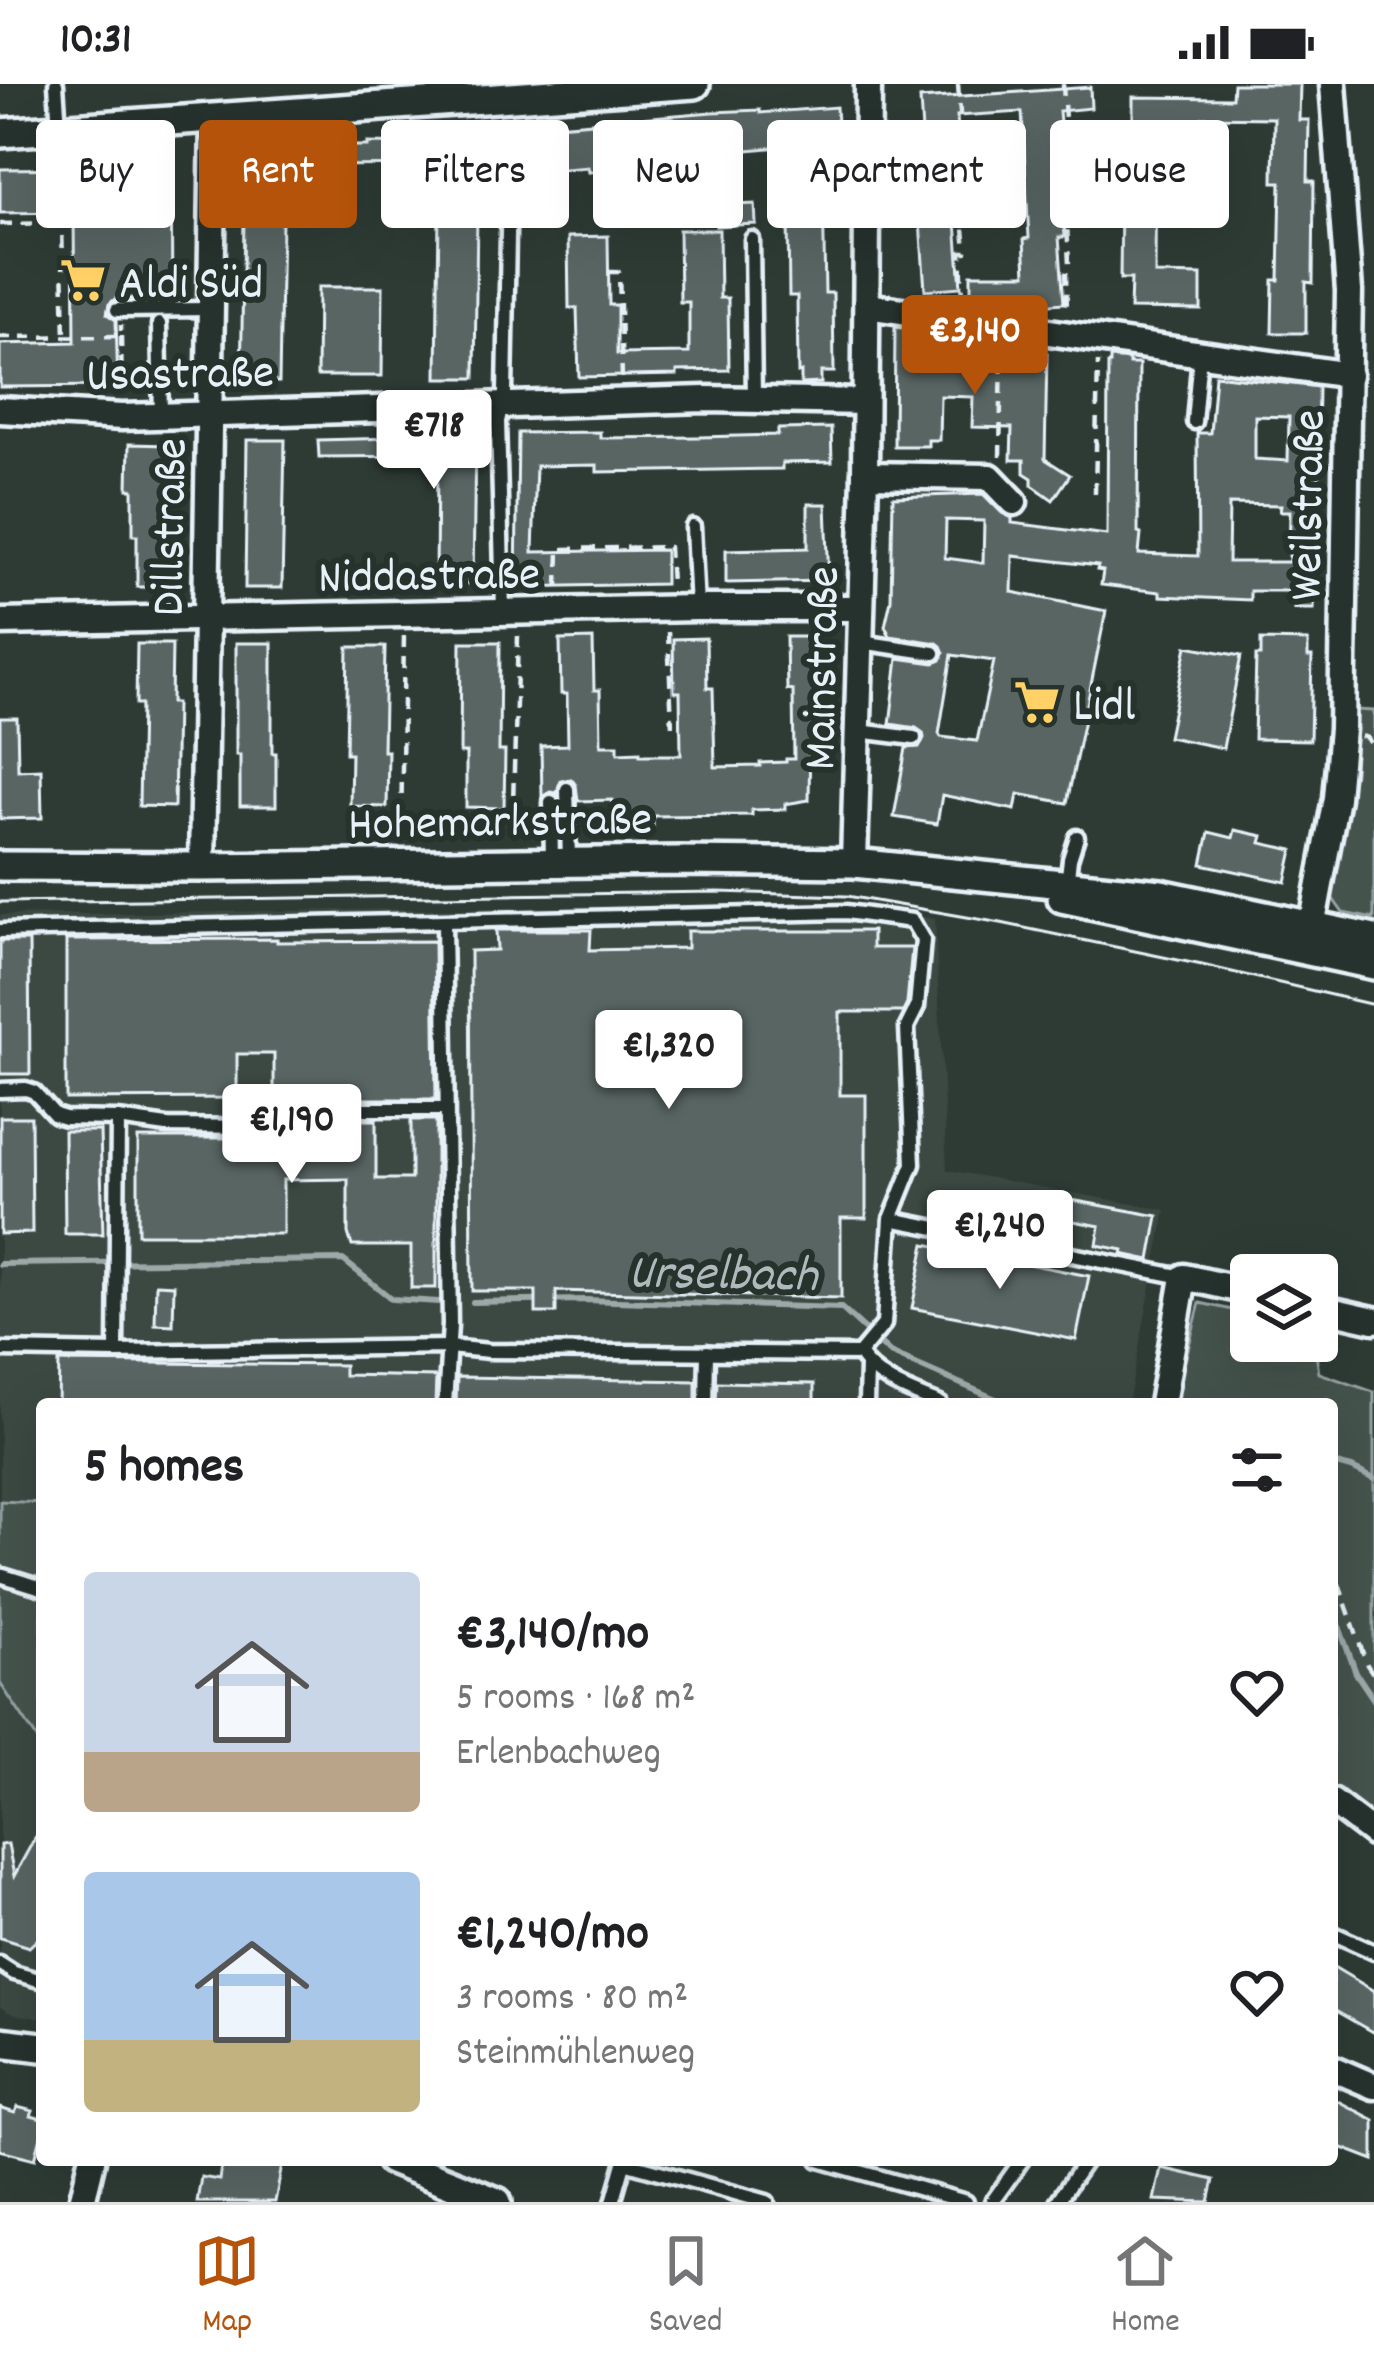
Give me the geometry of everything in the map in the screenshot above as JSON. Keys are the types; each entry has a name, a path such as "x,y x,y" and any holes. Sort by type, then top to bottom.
{"street":[{"path":"172,120 403,91 695,84"},
{"name":"Mainstraße","path":"854,862 865,475 868,84"},
{"name":"Weilstraße","path":"1312,927 1336,798 1342,729 1348,290 1333,84"},
{"name":"Dillstraße","path":"202,867 214,117"},
{"path":"0,133 36,130"},
{"path":"867,306 1349,375"},
{"name":"Usastraße","path":"0,410 122,417 754,399 866,401"},
{"path":"865,475 990,477 1014,502"},
{"name":"Niddastraße","path":"0,622 860,608"},
{"name":"Hohemarkstraße","path":"0,866 854,862 1066,890 1374,965"},
{"name":"Hohemarkstraße","path":"1066,890 1161,894 1374,939"},
{"path":"1163,1398 1184,1277 1230,1287"},
{"path":"1338,1311 1374,1320"},
{"path":"1338,1807 1374,1834"},
{"path":"0,2042 36,2047"},
{"path":"1338,2071 1374,2086"},
{"path":"82,2202 91,2166"},
{"path":"406,2166 496,2202"}],"lane":[{"path":"56,84 58,120"},
{"path":"508,228 505,393 500,406 510,612"},
{"path":"752,238 754,399"},
{"path":"117,310 211,309"},
{"path":"159,324 161,416"},
{"path":"1193,422 1200,353"},
{"path":"678,608 693,527"},
{"path":"860,642 934,653"},
{"path":"859,731 914,738"},
{"path":"560,863 567,789"},
{"path":"550,802 560,863"},
{"path":"1066,890 1077,837"},
{"path":"0,931 846,912 912,921 922,940 917,1007 907,1027 913,1164 891,1220 884,1324 864,1355 866,1398"},
{"path":"444,922 449,1347 445,1398"},
{"path":"0,1090 34,1092 65,1118 118,1118 167,1126 249,1126 274,1109 446,1109"},
{"path":"116,1352 118,1118"},
{"path":"891,1220 1184,1277"},
{"path":"0,1350 449,1347 864,1355 901,1388 925,1398"},
{"path":"706,1398 707,1352"},
{"path":"0,1575 36,1586"},
{"path":"1338,1936 1374,1952"},
{"path":"0,1964 36,1979"},
{"path":"613,2202 624,2166"},
{"path":"642,2166 766,2202"},
{"path":"840,2166 966,2202"},
{"path":"992,2202 1018,2166"},
{"path":"1057,2202 1082,2166"}],"path":[{"path":"958,84 966,252 961,252 964,299 958,318"},
{"path":"1063,84 1069,193 1068,308 1063,334"},
{"path":"0,224 36,223"},
{"path":"62,228 65,337"},
{"path":"608,272 619,272 622,403"},
{"path":"122,417 121,325 159,324"},
{"path":"990,477 1000,468 1003,325"},
{"path":"0,337 121,336"},
{"path":"1095,493 1098,339"},
{"path":"558,611 559,549 669,547 678,608 671,726"},
{"path":"510,612 512,836"},
{"path":"400,837 404,614"},
{"path":"1338,1581 1374,1675"}],"shaded area":[{"path":"1357,710 1374,711 1374,919 1343,913 1331,896 1354,773"},
{"path":"847,903 935,919 947,1170 1166,1210 1129,1398 36,1398 36,1503 0,1501 0,915"},
{"path":"1200,1303 1230,1309 1230,1362 1317,1362 1319,1373 1374,1392 1374,1822 1338,1794 1338,1398 1176,1398"},
{"path":"0,1501 36,1503 36,1737 0,1683"},
{"path":"0,1683 36,1737 36,2017 14,2015 0,2007"}],"building":[{"path":"1233,84 1300,84 1299,120 1309,120 1308,181 1314,181 1313,283 1306,282 1306,333 1272,333 1273,280 1279,280 1281,182 1273,182 1274,118 1133,120 1133,97 1232,98"},
{"path":"1090,87 1091,108 1059,111 1060,120 1050,120 1050,228 1064,228 1065,237 1059,237 1064,303 1029,306 1028,300 971,299 971,274 1026,274 1024,239 1029,238 1022,112 921,120 920,99"},
{"path":"836,107 837,120 767,120 767,148 743,150 743,120 617,120 712,112"},
{"path":"593,122 593,172 588,167 569,169 569,124"},
{"path":"381,143 381,165 357,166 357,146"},
{"path":"0,169 36,169 36,213 0,213"},
{"path":"755,204 756,224 743,225 743,205"},
{"path":"74,228 171,228 172,298 115,299 109,304 107,314 116,320 118,386 0,387 0,344 75,342"},
{"path":"244,228 282,228 279,382 241,382"},
{"path":"439,228 477,228 475,378 437,378"},
{"path":"788,228 824,228 825,293 833,293 834,372 821,372 821,383 801,384 797,296 789,296"},
{"path":"920,228 956,228 961,287 925,290"},
{"path":"1121,228 1155,228 1155,274 1201,275 1201,310 1130,309 1131,279 1120,279"},
{"path":"679,230 719,230 720,298 728,298 729,370 579,377 577,308 569,308 568,237 608,236 609,305 617,305 617,354 689,353 689,302 680,302"},
{"path":"318,287 383,287 382,376 317,376"},
{"path":"895,327 932,332 932,343 986,344 985,352 1047,353 1045,459 1070,475 1053,500 1032,485 1032,478 1024,473 1024,460 1011,460 1012,428 972,427 973,397 940,396 939,440 928,440 928,446 894,446"},
{"path":"1110,358 1139,364 1139,554 1198,556 1197,433 1210,433 1215,375 1318,387 1314,609 1294,609 1294,591 1250,591 1250,600 1160,596 1160,592 1101,585 1103,571 1098,566 1013,556 1012,592 1106,611 1067,803 1018,794 1015,810 942,795 937,824 894,817 906,748 919,747 924,738 916,728 890,724 898,658 934,663 944,653 937,643 890,636 885,626 891,600 893,497 983,494 1012,523 1107,535","holes":["1255,416 1289,417 1288,461 1255,459","1229,504 1281,505 1280,511 1290,511 1289,562 1228,562","946,520 984,521 983,563 945,558","952,655 994,661 977,741 939,734"]},
{"path":"831,428 832,462 782,463 782,469 597,472 597,465 536,466 533,552 665,550 665,584 516,587 518,433 699,437"},
{"path":"475,436 473,584 436,583 437,456 319,457 318,440"},
{"path":"247,440 285,440 282,588 245,588"},
{"path":"129,444 169,445 168,486 174,487 173,533 178,533 177,587 137,587"},
{"path":"808,504 826,504 829,581 726,583 726,550 808,548"},
{"path":"786,637 819,637 820,687 827,686 827,740 810,740 809,800 785,804 785,809 752,810 752,815 653,816 653,827 613,830 612,800 578,801 571,779 561,781 557,793 542,797 541,746 568,745 560,640 593,639 601,745 618,745 618,753 681,755 673,639 706,638 715,767 794,759"},
{"path":"1261,640 1308,641 1308,657 1312,657 1310,740 1254,739 1256,656 1261,656"},
{"path":"461,642 500,642 499,751 505,751 504,808 466,807 466,753 460,753"},
{"path":"236,643 272,643 276,806 240,806"},
{"path":"137,644 172,644 174,807 139,806"},
{"path":"1187,646 1241,656 1223,748 1168,737"},
{"path":"348,647 385,647 387,807 350,806"},
{"path":"0,718 17,718 18,770 41,769 42,818 0,819"},
{"path":"1235,830 1263,836 1261,843 1293,850 1286,882 1202,864 1209,832 1233,838"},
{"path":"496,930 591,930 590,950 687,948 687,931 872,931 872,948 912,948 903,1012 840,1012 840,1095 866,1095 866,1218 841,1218 841,1298 556,1291 556,1313 536,1313 536,1291 472,1291 470,951 497,950"},
{"path":"66,940 434,941 436,1099 274,1099 274,1054 237,1054 237,1098 66,1099"},
{"path":"0,941 29,941 30,1074 0,1074"},
{"path":"0,1117 31,1117 32,1233 0,1234"},
{"path":"292,1120 376,1120 376,1179 411,1179 411,1120 436,1120 436,1288 411,1288 411,1246 352,1246 348,1179 283,1180 283,1234 138,1234 138,1138 293,1138"},
{"path":"64,1131 100,1131 103,1234 65,1234"},
{"path":"1066,1199 1158,1216 1150,1260 1097,1245 1100,1226 1063,1219"},
{"path":"925,1244 1089,1276 1076,1340 912,1308"},
{"path":"156,1284 174,1285 173,1325 155,1324"},
{"path":"59,1362 344,1365 344,1375 436,1377 435,1398 58,1398"},
{"path":"457,1377 696,1381 696,1398 456,1398"},
{"path":"717,1382 814,1384 814,1398 716,1398"},
{"path":"36,1836 36,1941 29,1947 0,1938 0,1845 8,1844 14,1876"},
{"path":"1338,1970 1374,1991 1374,2033 1338,2012"},
{"path":"1338,2101 1374,2120 1374,2160 1338,2146"},
{"path":"17,2107 33,2111 31,2116 36,2117 35,2159 0,2150 0,2108 15,2113"},
{"path":"221,2166 282,2166 275,2202 197,2202 201,2177 219,2180"},
{"path":"1161,2168 1214,2180 1209,2202 1154,2200"}],"waterway":[{"name":"Urselbach","path":"0,1264 343,1260 392,1299 439,1302"},
{"name":"Urselbach","path":"473,1302 584,1300 841,1308 890,1353 993,1398"},
{"name":"Urselbach","path":"1338,1464 1374,1479"},
{"path":"1338,1624 1356,1673 1374,1700"}],"tram line":[{"path":"0,902 718,892 847,896 1001,923 1374,1005"}],"place":[{"name":"Aldi Süd","path":"83,280"},
{"name":"Lidl","path":"1037,702"}]}
